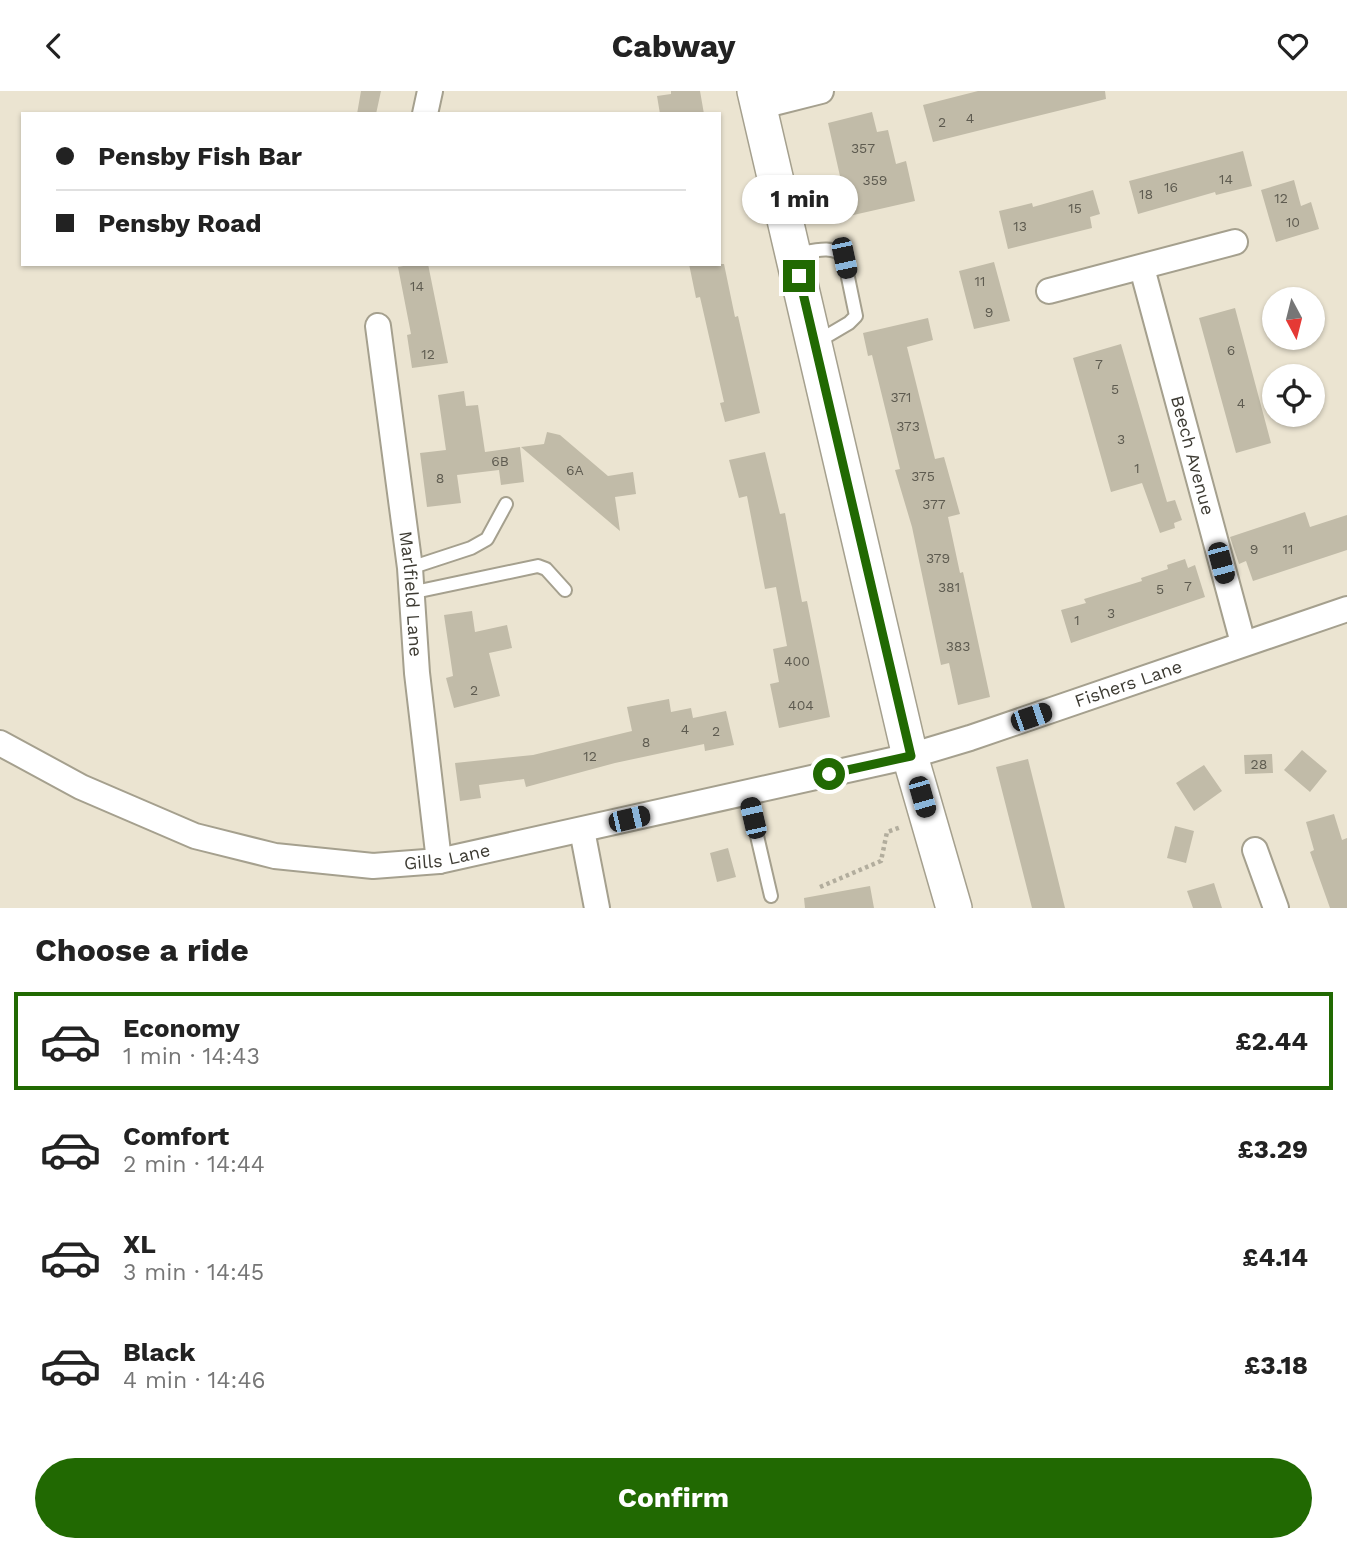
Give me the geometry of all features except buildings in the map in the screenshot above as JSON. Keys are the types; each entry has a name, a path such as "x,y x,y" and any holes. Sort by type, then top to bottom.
{"main road":[{"path":"757,99 911,756 954,908"}],"street":[{"path":"425,112 430,91"},
{"path":"757,99 821,91"},
{"path":"1049,291 1235,242"},
{"name":"Beech Avenue","path":"1142,268 1243,643"},
{"name":"Marlfield Lane","path":"378,325 410,581 439,861"},
{"name":"Fishers Lane","path":"911,756 1347,609"},
{"name":"Gills Lane","path":"0,743 81,786 195,836 275,856 373,866 439,861 911,756"},
{"path":"582,830 597,908"},
{"path":"1255,850 1276,908"}],"lane":[{"path":"793,254 833,250 842,253 844,258 856,316 849,323 814,343"},
{"path":"410,581 487,539 506,504"},
{"path":"410,581 538,566 546,569 565,590"},
{"path":"747,793 771,897"}],"path":[{"path":"820,887 881,861 887,832 928,818"}],"route":[{"path":"799,276 911,756 829,774"}]}
